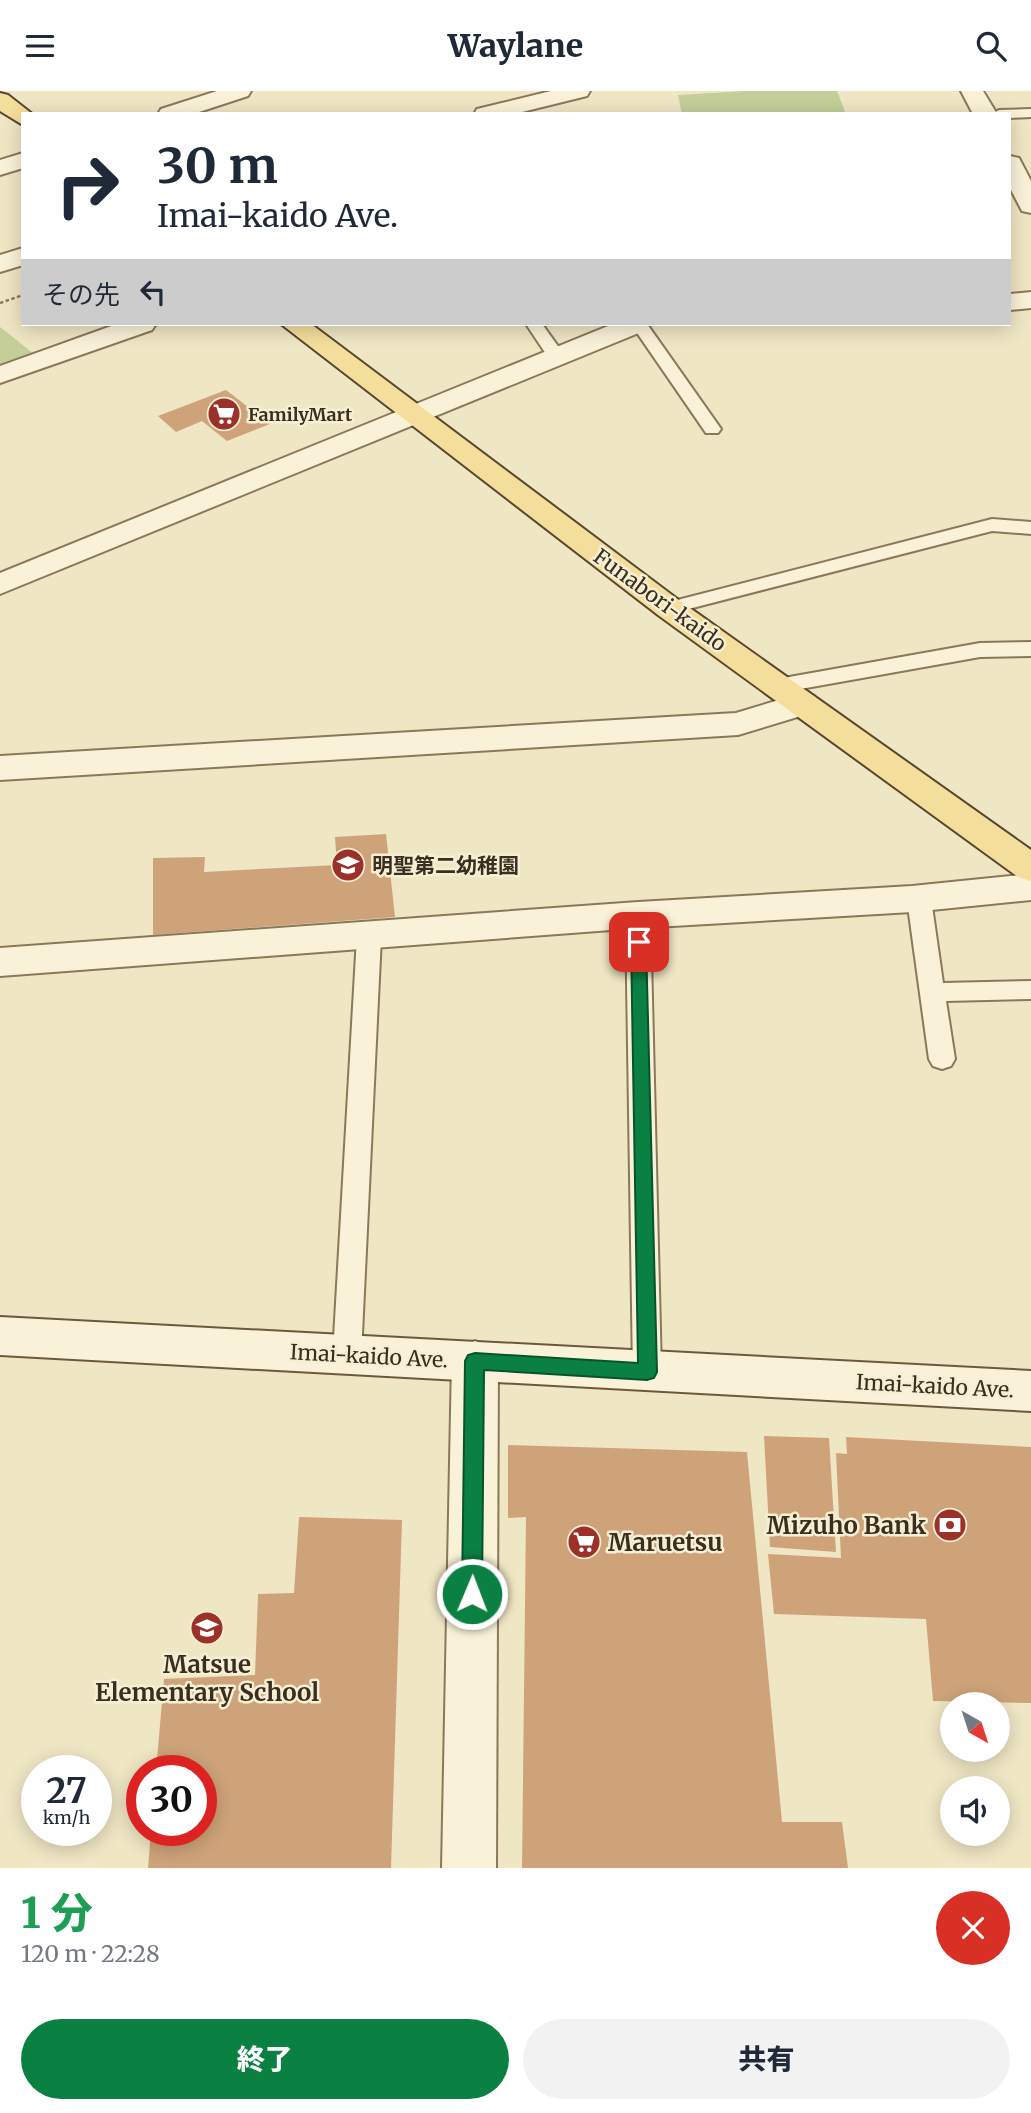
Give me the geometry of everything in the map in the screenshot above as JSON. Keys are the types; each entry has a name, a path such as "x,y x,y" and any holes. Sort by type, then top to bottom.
{"main road":[{"path":"0,100 21,116"},
{"name":"Funabori-kaido","path":"297,326 669,608 1031,868"}],"street":[{"path":"175,112 240,91"},
{"path":"493,112 579,91"},
{"path":"972,91 984,112"},
{"path":"0,167 21,161"},
{"path":"1011,165 1031,206"},
{"path":"1011,211 1031,215"},
{"path":"0,264 21,257"},
{"path":"1011,302 1031,300"},
{"path":"0,375 136,326"},
{"path":"0,584 633,326"},
{"path":"0,768 738,724 790,695"},
{"path":"0,962 369,937 638,915 919,899 1031,887"},
{"name":"Imai-kaido Ave.","path":"0,1336 1031,1391"},
{"path":"469,1868 475,1361"}],"lane":[{"path":"1011,114 1031,113"},
{"path":"535,326 556,356"},
{"path":"639,326 712,429"},
{"path":"669,608 992,525 1031,528"},
{"path":"790,695 980,650 1031,649"},
{"path":"919,899 942,1059"},
{"path":"638,915 647,1372"},
{"path":"348,1355 369,937"},
{"path":"932,992 1031,990"}],"path":[{"path":"0,303 21,296"}],"green space":[{"path":"745,91 837,91 845,112 682,112 678,95"},
{"path":"0,327 34,354 0,366"}],"building":[{"path":"226,390 270,424 227,441 202,421 176,432 158,416"},
{"path":"386,834 395,917 153,935 153,858 205,857 204,872 337,865 335,837"},
{"path":"764,1436 829,1438 836,1552 770,1547"},
{"path":"846,1437 1031,1447 1031,1703 1010,1703 1010,1692 940,1692 940,1701 933,1701 926,1619 774,1614 768,1554 841,1558 836,1453 847,1454"},
{"path":"508,1445 747,1452 782,1822 842,1822 848,1868 522,1868 526,1517 508,1518"},
{"path":"299,1517 402,1520 391,1868 148,1868 150,1846 217,1846 217,1755 157,1755 164,1679 255,1675 258,1594 294,1593"}],"place":[{"name":"FamilyMart","path":"224,414"},
{"name":"明聖第二幼稚園","path":"348,865"},
{"name":"Mizuho Bank","path":"950,1525"},
{"name":"Maruetsu","path":"584,1542"},
{"name":"Matsue Elementary School","path":"207,1628"}],"route":[{"path":"472,1594 475,1361 647,1372 639,942"}]}
